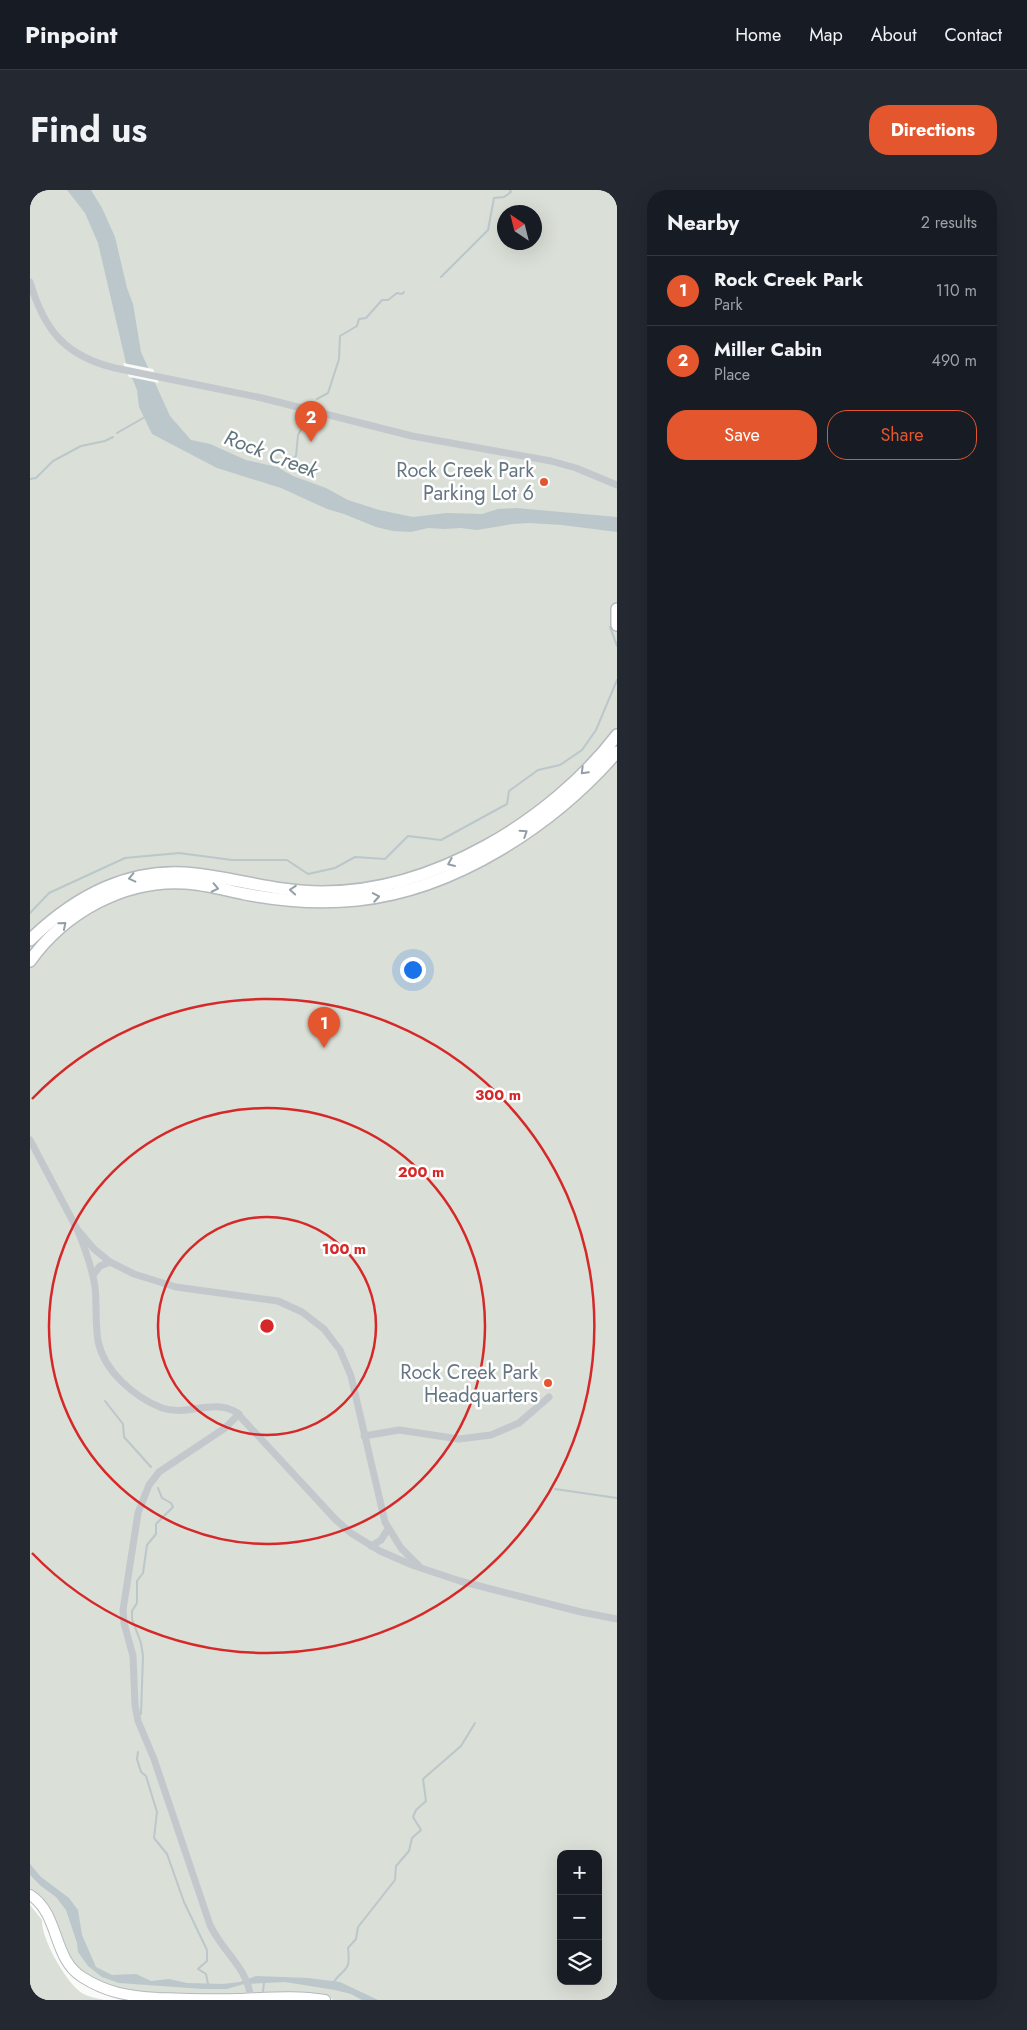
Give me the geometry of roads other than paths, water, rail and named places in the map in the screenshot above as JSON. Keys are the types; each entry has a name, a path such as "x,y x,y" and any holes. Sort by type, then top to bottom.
{"main road":[{"path":"617,609 617,625"},
{"path":"30,940 50,921 82,899 111,884 141,875 194,874 283,890 322,892 363,888 416,877 475,852 534,814 585,771 616,736"},
{"path":"30,961 53,934 88,907 120,892 150,885 184,882 246,894 305,902 359,900 418,887 482,859 535,826 572,798 617,752"},
{"path":"30,1895 47,1912 63,1954 71,1967 82,1977 108,1990 127,1996 170,1998 251,1999 295,1996 325,2000"}],"street":[{"path":"30,282 41,314 57,337 68,348 80,355 115,368 262,398 412,436 551,461 576,468 617,485"},
{"path":"30,1140 77,1229 87,1253 93,1275 100,1347 107,1364 120,1380 152,1403 167,1409 186,1411 217,1406 228,1408 239,1414 336,1520 371,1546 398,1560 460,1581 581,1612 617,1619"},
{"path":"77,1229 94,1249 110,1262 134,1274 176,1287 278,1301 310,1317 332,1338 346,1361 351,1376 381,1511 388,1529 403,1551 423,1569"},
{"path":"93,1275 100,1266 110,1262"},
{"path":"364,1436 390,1430 408,1430 459,1438 491,1435 519,1423 549,1397"},
{"path":"239,1414 225,1428 159,1472 149,1485 138,1513 123,1614 132,1656 139,1726 154,1759 210,1925 219,1941 246,1977 251,1999"},
{"path":"371,1546 381,1540 388,1529"}],"waterway":[{"path":"441,277 488,230 494,198 504,197 511,192 510,190"},
{"path":"317,399 328,393 339,359 340,336 357,326 359,319 366,318 382,300 388,300 397,293 402,294 404,292"},
{"path":"117,433 145,417"},
{"name":"Rock Creek","path":"277,469 296,456 298,435 307,419"},
{"path":"30,479 36,478 53,461 81,446 105,441 113,437"},
{"path":"610,627 617,646"},
{"path":"30,913 49,893 125,858 179,853 232,860 287,860 308,874 335,868 355,857 385,859 408,836 441,840 507,804 509,791 538,770 560,765 582,750 596,730 617,680"},
{"path":"105,1401 123,1424 124,1437 151,1467"},
{"path":"141,1714 143,1656 141,1643 132,1619 132,1611 137,1603 137,1581 143,1573 147,1545 156,1534 156,1524 173,1507 171,1503 162,1498 158,1488"},
{"path":"555,1489 617,1498"},
{"path":"333,1983 346,1969 349,1956 348,1948 356,1939 358,1927 395,1880 396,1866 409,1851 412,1838 421,1830 413,1817 416,1810 426,1801 423,1779 461,1746 475,1723"},
{"path":"138,1752 137,1759 141,1772 146,1776 157,1812 154,1838 167,1854 184,1902 207,1950 207,1961 198,1969 206,1974 208,1984"},
{"path":"263,1991 264,1983"}],"place":[{"name":"Miller Cabin","path":"311,442"},
{"name":"Rock Creek Park Parking Lot 6","path":"544,482"},
{"name":"Rock Creek Park","path":"324,1048"},
{"name":"Rock Creek Park Headquarters","path":"548,1383"}]}
